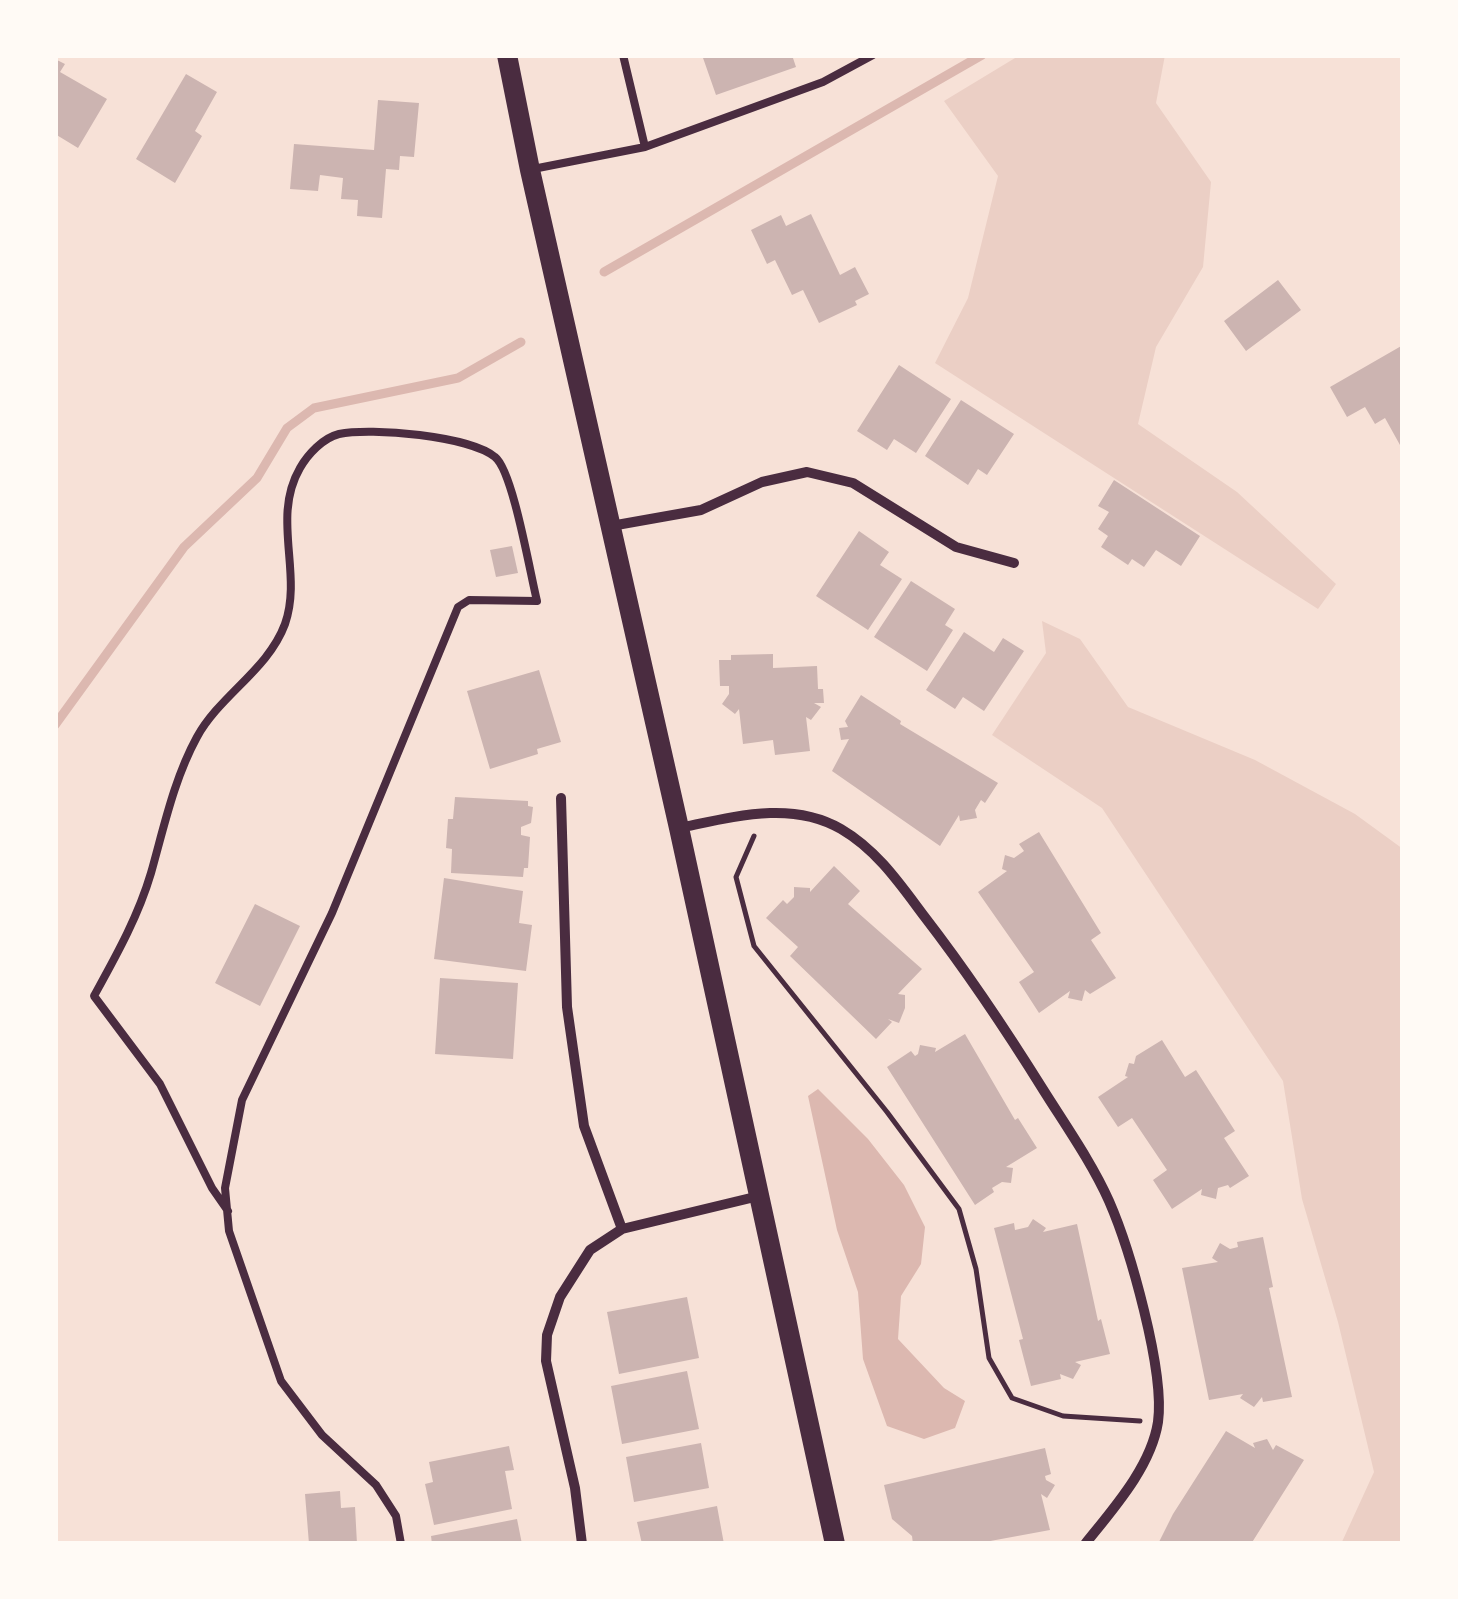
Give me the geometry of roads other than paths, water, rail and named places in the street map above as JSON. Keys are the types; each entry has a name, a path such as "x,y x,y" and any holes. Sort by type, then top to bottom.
{"main road":[{"path":"508,55 530,170 680,828 836,1544"}],"street":[{"path":"611,526 702,510 762,482 806,472 854,483 956,547 1014,563"},
{"path":"560,798 567,1008 584,1126 622,1229"},
{"path":"680,828 768,812 816,818 865,846 888,868 990,1004 1109,1202 1145,1314 1157,1380 1158,1423 1145,1458 1119,1501 1085,1544"},
{"path":"582,1544 575,1488 546,1361 546,1335 560,1297 590,1250 622,1229 760,1196"}],"lane":[{"path":"623,55 645,147"},
{"path":"530,170 645,147 823,82 873,55"},
{"path":"228,1211 212,1188 160,1084 94,996 125,944 183,765 198,735 214,710 273,646 285,624 290,567 285,530 289,494 300,468 318,445 336,435 396,433 440,438 476,448 495,457 507,474 537,601 469,600 458,607 332,913 242,1100 225,1188 228,1211 229,1231 282,1381 322,1435 376,1485 396,1516 401,1544"}],"waterway":[{"path":"604,272 982,55"},
{"path":"55,725 184,547 257,478 287,428 314,408 458,378 521,342"}]}
